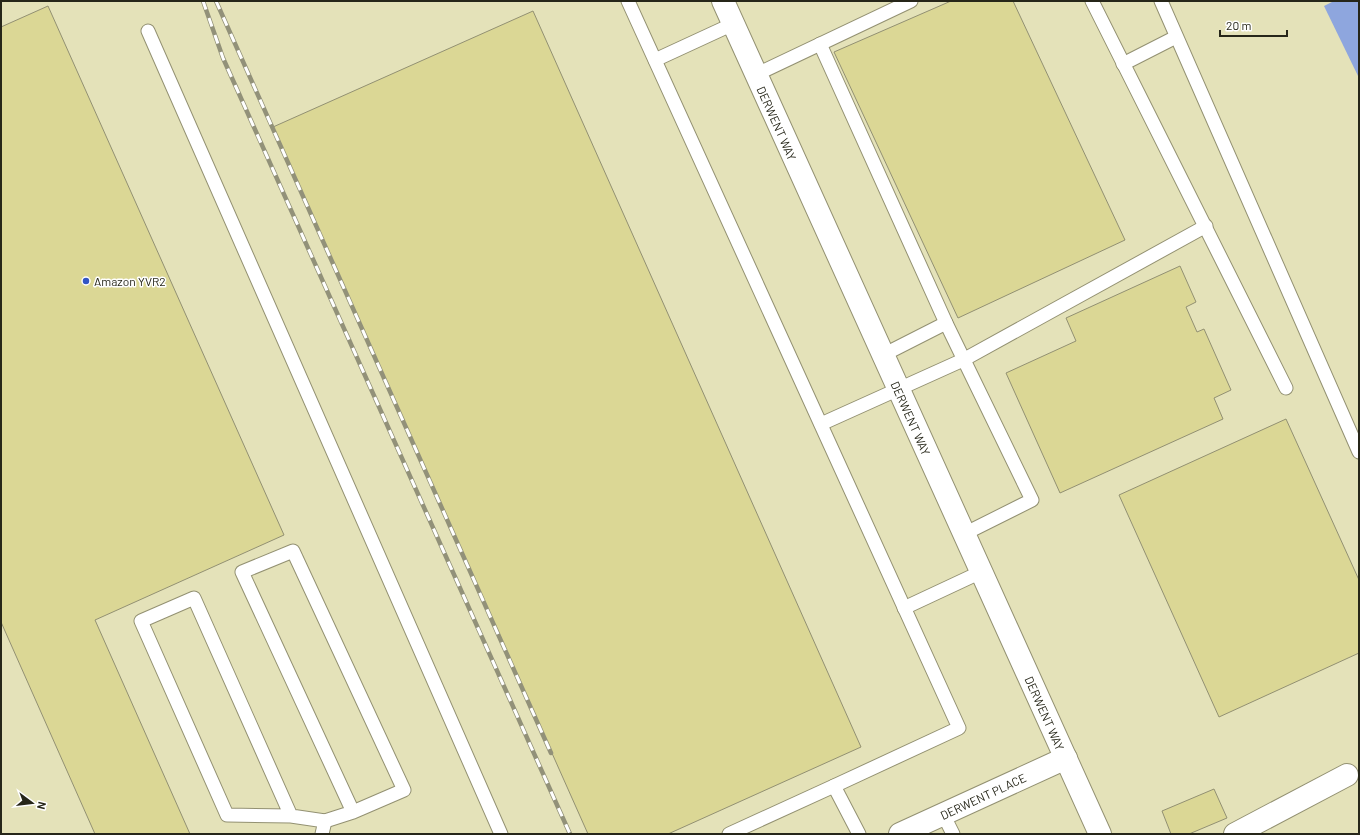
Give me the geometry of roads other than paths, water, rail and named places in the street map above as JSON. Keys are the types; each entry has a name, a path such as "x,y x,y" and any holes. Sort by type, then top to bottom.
{"street":[{"name":"DERWENT WAY","path":"722,1 1100,834"},
{"name":"DERWENT PLACE","path":"900,834 1066,758"},
{"path":"1235,834 1353,772"}],"lane":[{"path":"628,1 959,728 729,834"},
{"path":"755,75 911,1"},
{"path":"1092,1 1286,388"},
{"path":"1165,2 1176,37 1359,452"},
{"path":"655,60 732,24"},
{"path":"148,31 501,834"},
{"path":"1123,64 1176,37"},
{"path":"820,44 963,360 1032,500 964,534"},
{"path":"820,424 963,360 1206,226"},
{"path":"882,355 946,323"},
{"path":"291,816 194,598 141,621 227,816 291,816 325,820 353,812 404,790 293,551 242,572 353,812"},
{"path":"904,608 981,572"},
{"path":"834,786 859,834"},
{"path":"943,814 953,834"},
{"path":"322,834 325,820"}],"water":[{"path":"1334,1 1359,1 1359,78 1324,6"}],"railway":[{"path":"203,1 223,58 570,834"},
{"path":"216,1 551,753"}],"place":[{"name":"Amazon YVR2","path":"86,281"}]}
